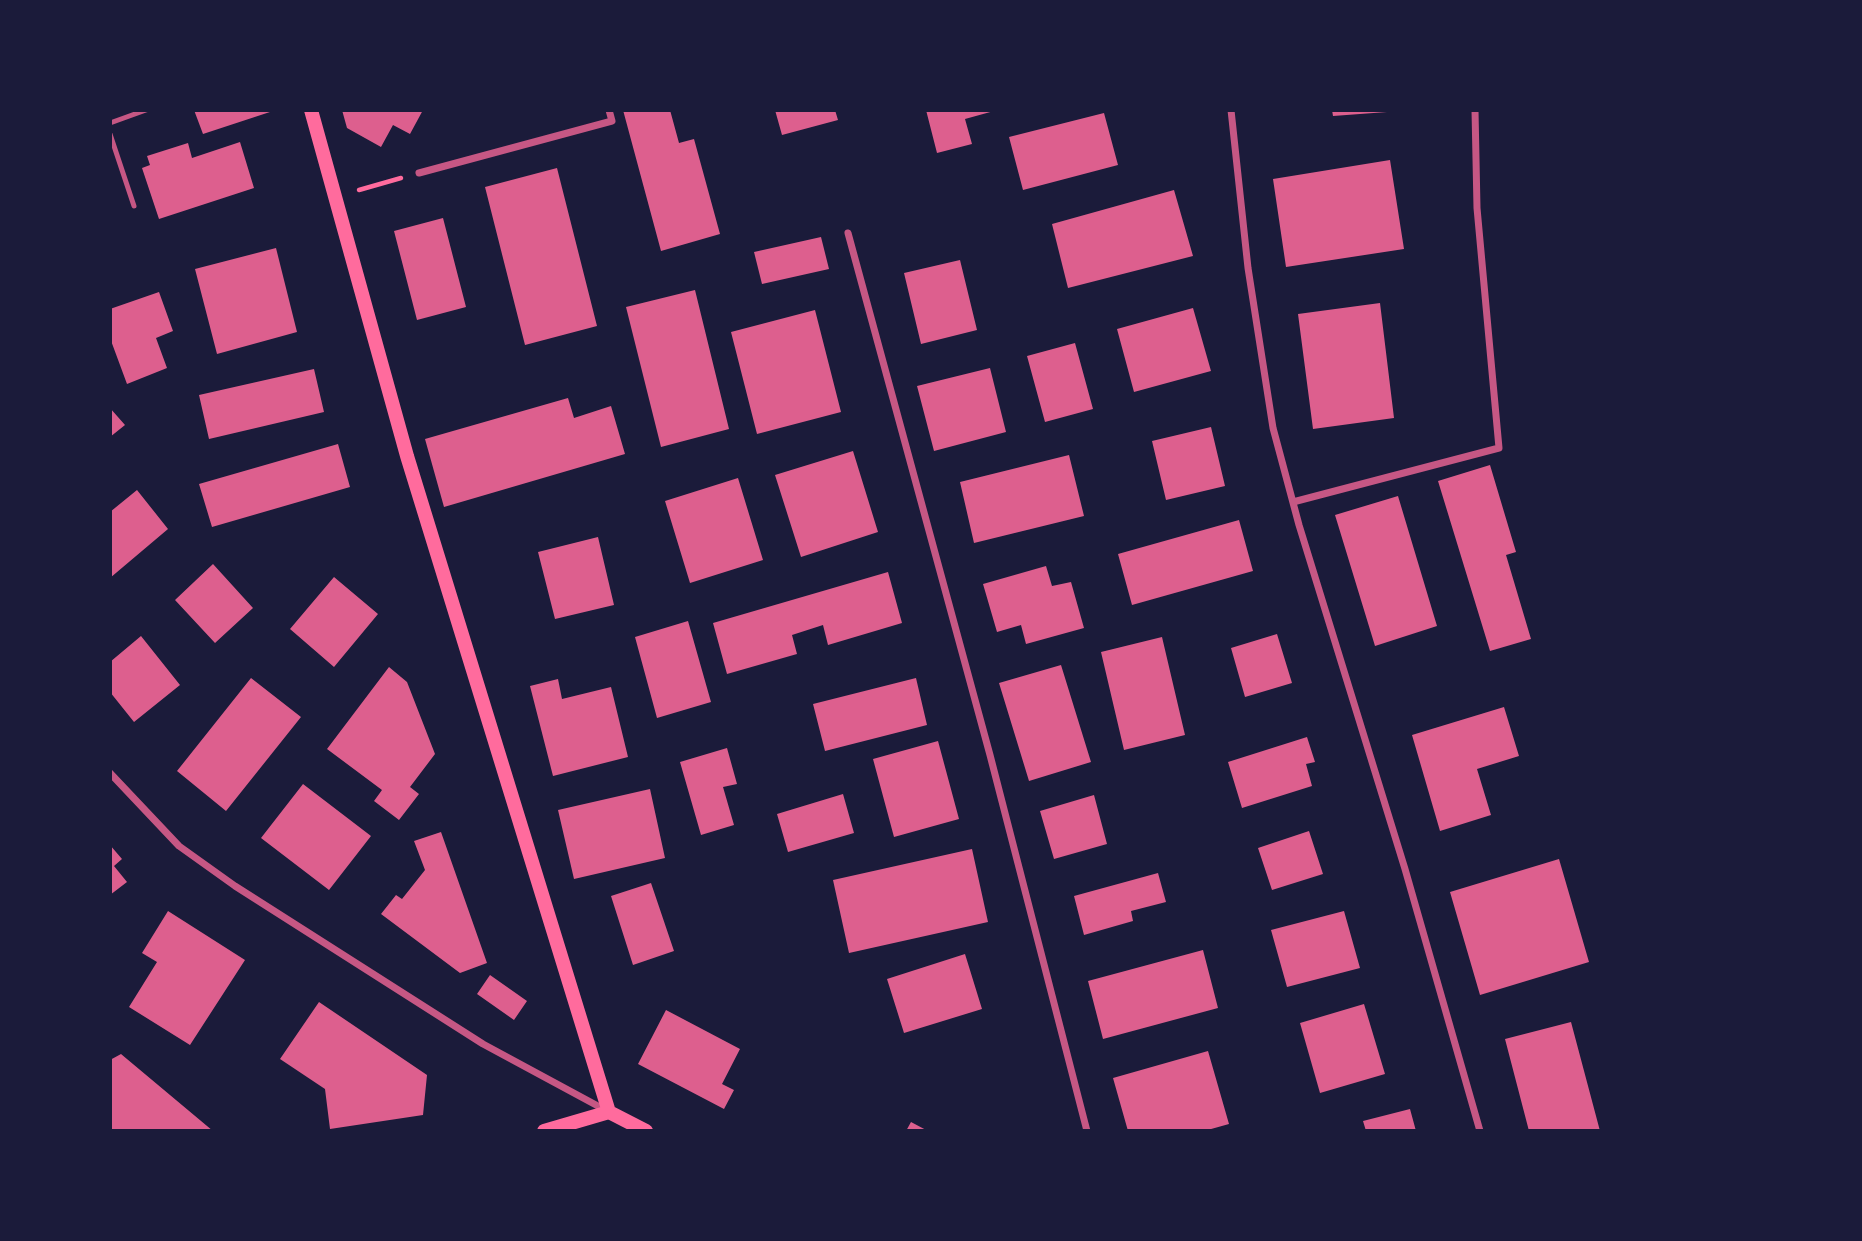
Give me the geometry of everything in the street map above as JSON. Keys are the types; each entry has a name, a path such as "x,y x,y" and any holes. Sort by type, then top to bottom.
{"main road":[{"path":"311,110 407,456 609,1112"},
{"path":"544,1131 609,1112 646,1131"}],"street":[{"path":"419,173 612,121 609,110"},
{"path":"1231,110 1263,379 1293,502 1405,869 1480,1131"},
{"path":"1293,502 1499,448 1477,208 1475,110"},
{"path":"848,233 990,755 1087,1131"},
{"path":"110,773 179,846 235,886 483,1044 609,1112"}],"lane":[{"path":"110,123 146,110"},
{"path":"110,135 134,206"}],"path":[{"path":"334,197 419,173"}],"building":[{"path":"194,110 272,110 273,111 203,134"},
{"path":"342,110 423,110 410,134 393,125 381,147 347,128"},
{"path":"623,110 670,110 679,143 694,139 720,234 661,251"},
{"path":"775,110 835,110 838,120 782,135"},
{"path":"926,110 994,111 965,119 972,144 937,153"},
{"path":"1332,110 1387,110 1387,112 1333,116"},
{"path":"1104,113 1118,165 1023,190 1009,137"},
{"path":"240,142 254,188 159,219 142,168 150,165 147,156 188,143 192,158"},
{"path":"1390,160 1404,249 1286,267 1273,179"},
{"path":"557,168 597,326 525,345 485,187"},
{"path":"1174,190 1193,256 1068,288 1052,224"},
{"path":"443,218 466,307 417,320 394,231"},
{"path":"821,237 829,269 762,284 754,252"},
{"path":"276,248 297,332 217,354 195,269"},
{"path":"960,260 977,330 921,344 904,273"},
{"path":"695,290 729,429 661,447 626,307"},
{"path":"159,292 173,331 156,338 167,368 127,384 110,338 110,309"},
{"path":"1380,303 1394,418 1313,429 1298,314"},
{"path":"1193,308 1211,371 1134,392 1117,329"},
{"path":"815,310 841,412 757,434 731,332"},
{"path":"1075,343 1093,409 1045,422 1027,356"},
{"path":"990,368 1006,432 934,451 917,386"},
{"path":"314,369 324,412 209,439 199,395"},
{"path":"568,398 574,418 611,406 625,454 444,507 425,439"},
{"path":"110,408 125,425 110,437"},
{"path":"1211,427 1225,486 1166,500 1152,441"},
{"path":"338,444 350,487 212,527 199,484"},
{"path":"853,451 878,532 801,557 775,475"},
{"path":"1069,455 1084,516 974,543 960,482"},
{"path":"1490,465 1516,552 1506,555 1531,639 1490,651 1438,481"},
{"path":"738,478 763,560 690,583 665,501"},
{"path":"137,490 168,529 110,578 110,512"},
{"path":"1398,496 1437,626 1375,646 1335,515"},
{"path":"1239,520 1253,571 1132,605 1118,554"},
{"path":"598,537 614,605 555,619 538,552"},
{"path":"213,564 253,608 215,643 175,600"},
{"path":"1046,566 1052,586 1071,582 1084,628 1026,644 1021,625 997,632 983,584"},
{"path":"888,572 902,623 828,645 823,625 792,635 797,654 727,674 713,623"},
{"path":"334,577 378,614 334,667 290,629"},
{"path":"688,621 711,702 657,718 635,637"},
{"path":"1277,634 1292,683 1245,697 1231,648"},
{"path":"141,636 180,685 134,722 110,692 110,662"},
{"path":"1162,637 1185,735 1124,750 1101,652"},
{"path":"1061,665 1091,762 1029,781 999,683"},
{"path":"389,667 407,682 435,754 410,787 419,794 399,820 374,801 382,790 327,749"},
{"path":"251,678 301,717 226,811 177,771"},
{"path":"916,678 927,725 825,751 813,704"},
{"path":"558,679 562,699 611,687 628,757 553,776 530,686"},
{"path":"1504,707 1519,756 1477,769 1491,815 1440,831 1412,735"},
{"path":"1307,737 1315,762 1306,764 1312,786 1242,808 1228,762"},
{"path":"938,741 959,819 894,837 873,759"},
{"path":"727,748 737,784 723,787 734,825 701,835 680,762"},
{"path":"303,784 371,836 329,890 261,838"},
{"path":"650,789 665,858 574,879 558,810"},
{"path":"843,794 854,833 788,852 777,814"},
{"path":"1094,795 1107,844 1054,859 1040,811"},
{"path":"1309,831 1323,874 1272,890 1258,848"},
{"path":"441,832 487,963 460,973 381,914 396,895 402,899 425,870 414,841"},
{"path":"110,845 122,859 114,866 127,882 110,895"},
{"path":"972,849 988,922 849,953 833,880"},
{"path":"1559,859 1589,962 1480,995 1450,892"},
{"path":"1158,873 1166,902 1131,911 1133,921 1084,935 1074,896"},
{"path":"651,883 674,951 633,965 611,896"},
{"path":"168,911 245,960 190,1045 129,1007 157,962 142,953"},
{"path":"1344,911 1360,968 1287,987 1271,930"},
{"path":"1203,950 1218,1008 1103,1039 1088,981"},
{"path":"965,954 982,1009 904,1033 887,979"},
{"path":"490,975 527,1001 514,1020 477,994"},
{"path":"319,1002 427,1075 423,1115 330,1129 325,1089 280,1059"},
{"path":"1364,1004 1385,1074 1320,1093 1300,1023"},
{"path":"666,1010 740,1049 722,1084 734,1090 724,1109 638,1064"},
{"path":"1571,1022 1600,1131 1529,1131 1505,1039"},
{"path":"1208,1051 1229,1124 1204,1131 1128,1131 1113,1078"},
{"path":"121,1054 213,1131 110,1131 110,1060"},
{"path":"1410,1109 1416,1131 1366,1131 1363,1121"},
{"path":"911,1122 928,1131 906,1131"}]}
